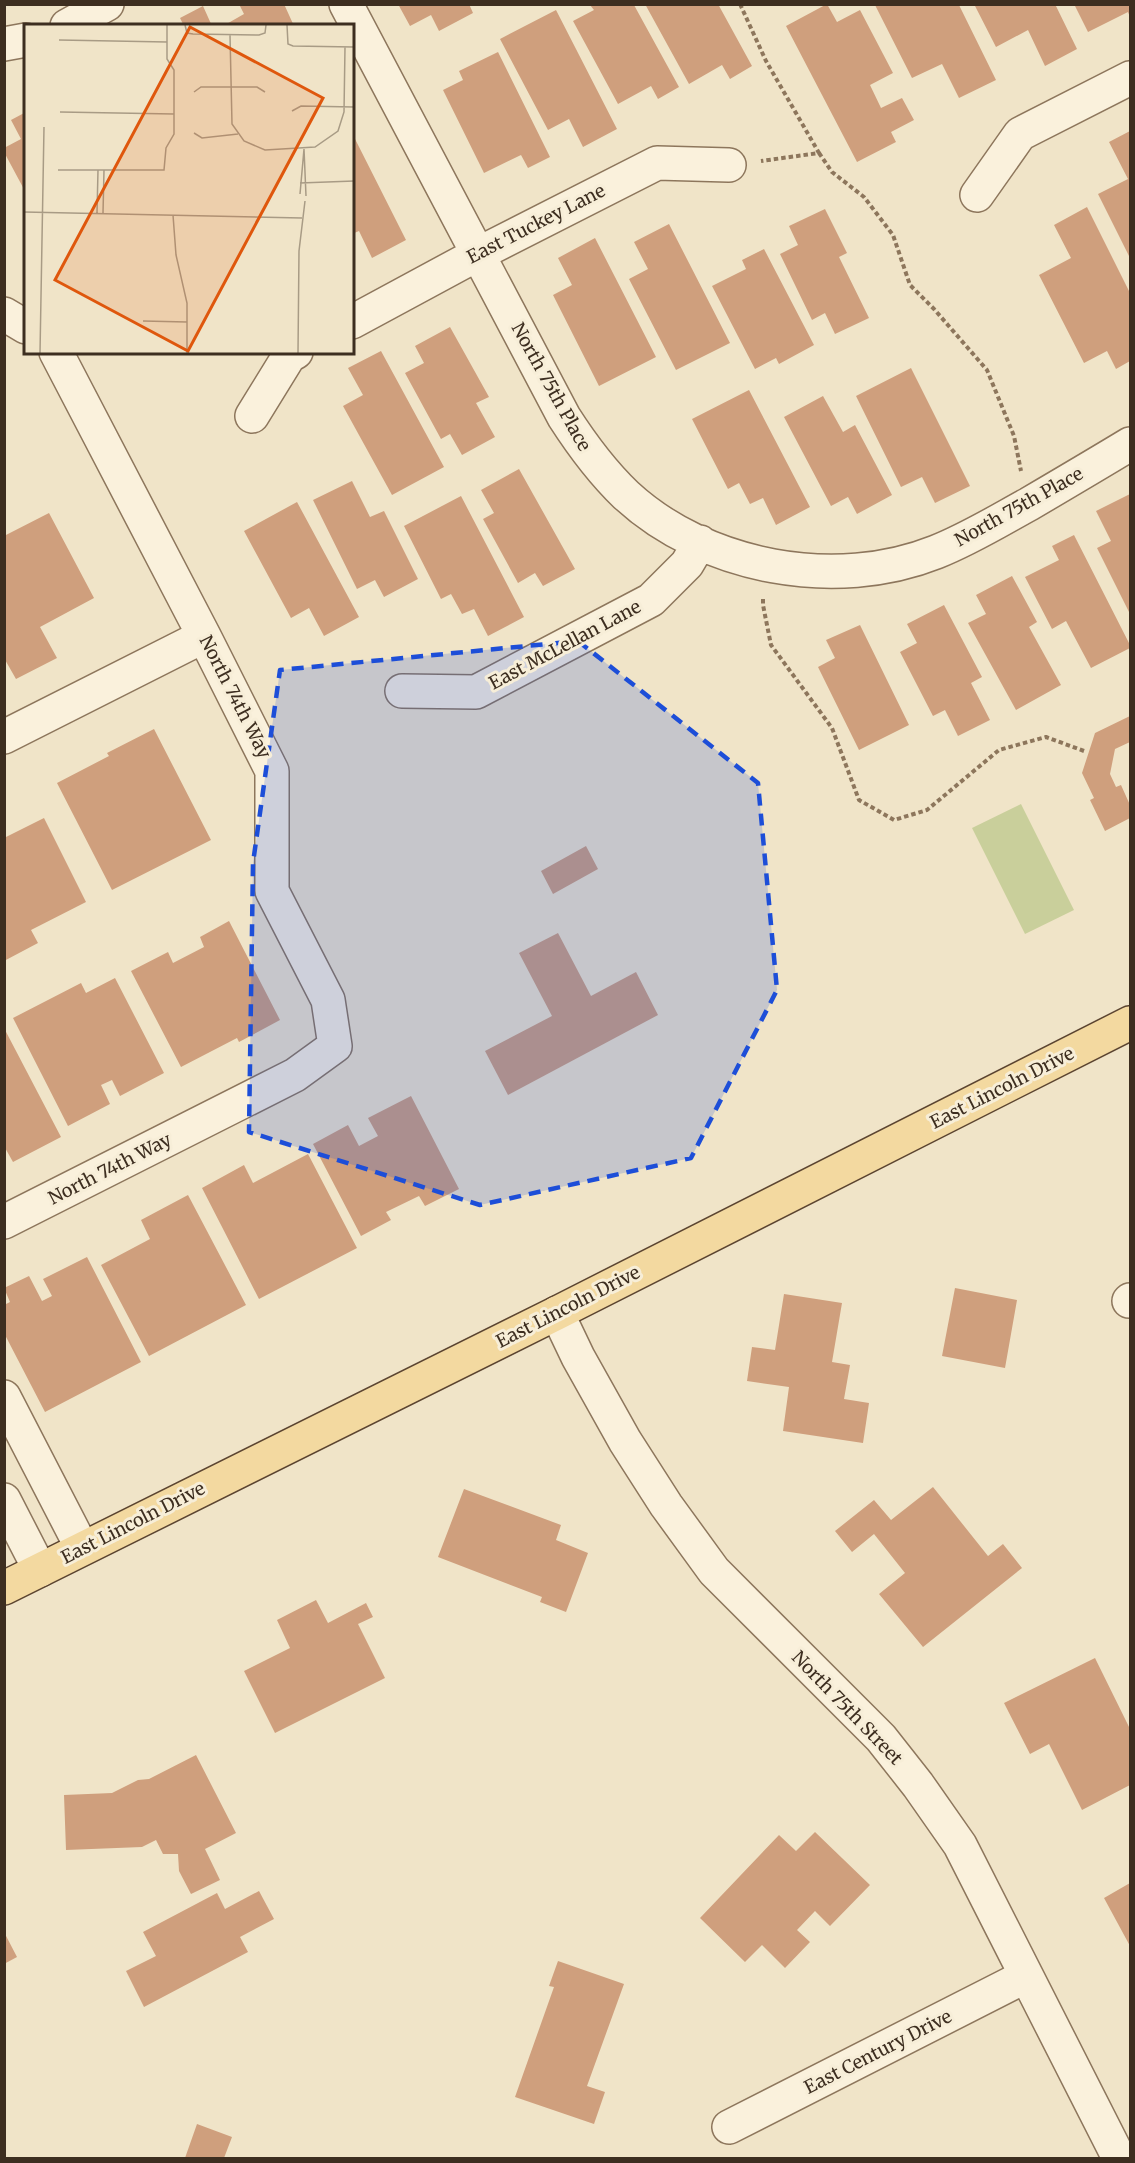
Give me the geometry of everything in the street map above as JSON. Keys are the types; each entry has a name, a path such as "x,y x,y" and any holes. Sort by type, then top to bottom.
{"main road":[{"name":"East Lincoln Drive","path":"4,1588 557,1313 1131,1023"}],"street":[{"path":"71,24 107,4"},
{"name":"North 75th Place","path":"346,4 564,417 584,448 627,496 668,526 720,552 769,566 850,572 903,562 934,553 973,536 1131,444"},
{"path":"4,44 24,40"},
{"path":"977,195 1020,134 1131,78"},
{"name":"East Tuckey Lane","path":"354,321 478,254 657,163 729,165"},
{"path":"4,314 24,326"},
{"name":"North 74th Way","path":"4,1222 295,1075 335,1046 328,1000 272,891 272,771 57,354"},
{"path":"252,416 289,357 293,354"},
{"name":"East McLellan Lane","path":"402,691 476,692 651,600 687,564 700,542"},
{"path":"4,738 204,636"},
{"name":"North 75th Street","path":"557,1313 578,1357 625,1442 666,1505 714,1571 880,1738 918,1785 960,1845 1119,2158"},
{"path":"4,1397 82,1548"},
{"path":"4,1500 40,1570"},
{"name":"East Century Drive","path":"729,2127 1026,1976"}],"path":[{"path":"740,4 766,62 819,153 832,172 864,196 893,235 910,285 987,370 1014,436 1018,466 1035,500"},
{"path":"729,165 819,153"},
{"path":"769,566 762,605 771,645 832,728 859,800 894,820 927,810 999,750 1046,737 1084,751"}],"highlighted area":[{"path":"578,641 758,783 777,990 691,1158 480,1205 249,1132 253,863 280,670"}],"green space":[{"path":"1021,804 1074,910 1025,934 972,828"}],"building":[{"path":"239,4 284,4 293,24 226,24 244,14"},
{"path":"398,4 469,4 473,13 439,31 431,15 410,26"},
{"path":"645,4 718,4 752,66 730,79 722,65 689,84"},
{"path":"827,4 837,22 860,10 893,73 870,85 881,108 902,98 914,120 891,132 896,142 857,162 786,26"},
{"path":"974,4 1055,4 1077,49 1045,66 1028,30 996,47"},
{"path":"1074,4 1130,4 1130,17 1128,12 1088,32"},
{"path":"590,5 634,5 679,87 658,99 651,86 618,104 573,21 594,10"},
{"path":"875,5 959,5 996,80 959,98 942,64 912,78"},
{"path":"203,6 211,24 183,24 180,18"},
{"path":"556,10 617,129 583,147 569,119 548,130 500,39"},
{"path":"498,52 550,157 528,168 521,155 484,173 443,90 463,80 459,71"},
{"path":"24,113 24,189 4,152 4,148 21,139 11,120"},
{"path":"1130,131 1130,258 1098,194 1128,179 1109,142"},
{"path":"354,137 406,240 372,258 359,231 354,233"},
{"path":"1087,207 1130,293 1130,361 1116,369 1107,351 1084,363 1039,275 1071,258 1054,225"},
{"path":"825,209 847,253 839,257 869,318 835,334 825,313 812,320 780,254 798,245 789,226"},
{"path":"669,224 730,343 676,370 629,279 648,269 634,242"},
{"path":"595,238 656,357 599,386 553,295 572,285 558,258"},
{"path":"764,249 814,345 779,364 776,358 755,369 712,286 746,269 742,260"},
{"path":"450,327 489,397 476,403 495,437 462,455 450,434 441,439 405,373 424,363 415,346"},
{"path":"381,351 444,467 392,495 343,406 363,395 348,368"},
{"path":"911,368 970,486 935,503 922,477 901,487 856,396"},
{"path":"749,390 810,507 776,525 763,498 750,504 739,483 728,489 692,419"},
{"path":"823,396 843,432 855,425 892,495 857,514 848,497 831,506 784,417"},
{"path":"519,469 575,569 543,586 535,573 518,583 483,519 494,513 481,490"},
{"path":"352,481 370,517 384,511 418,579 384,597 375,580 357,589 313,500"},
{"path":"1130,494 1130,614 1097,548 1111,541 1096,511"},
{"path":"461,496 524,617 488,636 474,609 462,614 451,594 441,599 404,526"},
{"path":"297,502 359,617 324,636 309,608 291,618 244,531"},
{"path":"49,513 94,598 40,627 57,658 16,679 4,658 4,536"},
{"path":"1074,535 1130,645 1130,648 1091,668 1066,621 1052,629 1025,577 1059,560 1052,546"},
{"path":"1012,576 1037,622 1029,627 1061,685 1016,710 968,623 986,614 976,595"},
{"path":"944,605 982,677 971,683 990,720 958,736 945,710 933,716 900,652 917,643 907,624"},
{"path":"860,625 909,725 859,750 818,667 835,658 826,640"},
{"path":"1130,716 1130,742 1115,749 1110,774 1116,787 1121,785 1130,805 1130,818 1105,831 1090,800 1094,798 1082,773 1095,733"},
{"path":"154,729 211,840 112,890 57,783 109,756 107,753"},
{"path":"44,818 86,902 31,930 38,943 4,961 4,838"},
{"path":"586,846 598,869 553,894 541,871"},
{"path":"229,921 280,1020 239,1042 237,1038 181,1067 131,971 168,952 173,963 204,947 200,937"},
{"path":"558,933 591,996 636,972 658,1015 508,1095 485,1051 552,1016 519,953"},
{"path":"115,978 164,1073 120,1096 112,1080 101,1085 110,1104 68,1126 13,1018 81,983 86,993"},
{"path":"4,1028 61,1137 13,1162 4,1146"},
{"path":"411,1096 459,1189 425,1206 419,1196 386,1212 391,1220 361,1236 313,1144 348,1125 359,1146 378,1136 368,1118"},
{"path":"308,1154 357,1248 259,1299 202,1188 244,1165 253,1183"},
{"path":"188,1195 246,1305 149,1356 101,1265 150,1239 141,1220"},
{"path":"87,1257 141,1362 45,1412 4,1333 4,1305 10,1302 4,1288 29,1276 42,1301 52,1296 43,1279"},
{"path":"955,1288 1017,1300 1005,1368 942,1356"},
{"path":"784,1294 842,1303 832,1362 850,1365 844,1399 869,1403 863,1443 783,1431 789,1387 747,1381 752,1347 775,1350"},
{"path":"933,1487 988,1556 1003,1544 1022,1568 923,1647 879,1594 905,1573 874,1534 852,1552 835,1531 874,1500 891,1520"},
{"path":"464,1489 561,1525 556,1540 588,1553 566,1612 540,1602 542,1597 438,1557"},
{"path":"316,1600 328,1623 366,1603 373,1617 358,1624 385,1678 275,1733 244,1671 290,1648 277,1620"},
{"path":"1095,1658 1130,1729 1130,1785 1082,1810 1049,1744 1030,1754 1004,1703"},
{"path":"196,1755 236,1833 205,1849 220,1880 191,1894 179,1871 178,1854 163,1854 156,1840 142,1847 66,1850 64,1795 112,1793 138,1780 149,1779"},
{"path":"815,1832 870,1885 830,1926 815,1911 797,1930 810,1942 785,1968 762,1945 745,1962 700,1918 779,1835 796,1851"},
{"path":"1130,1883 1130,1946 1104,1898"},
{"path":"259,1891 274,1919 240,1937 248,1952 144,2007 126,1971 156,1956 143,1932 217,1893 225,1909"},
{"path":"4,1932 17,1957 4,1964"},
{"path":"558,1961 624,1984 587,2086 605,2092 594,2124 515,2097 554,1987 549,1986"},
{"path":"197,2124 232,2137 224,2158 185,2158"}]}
